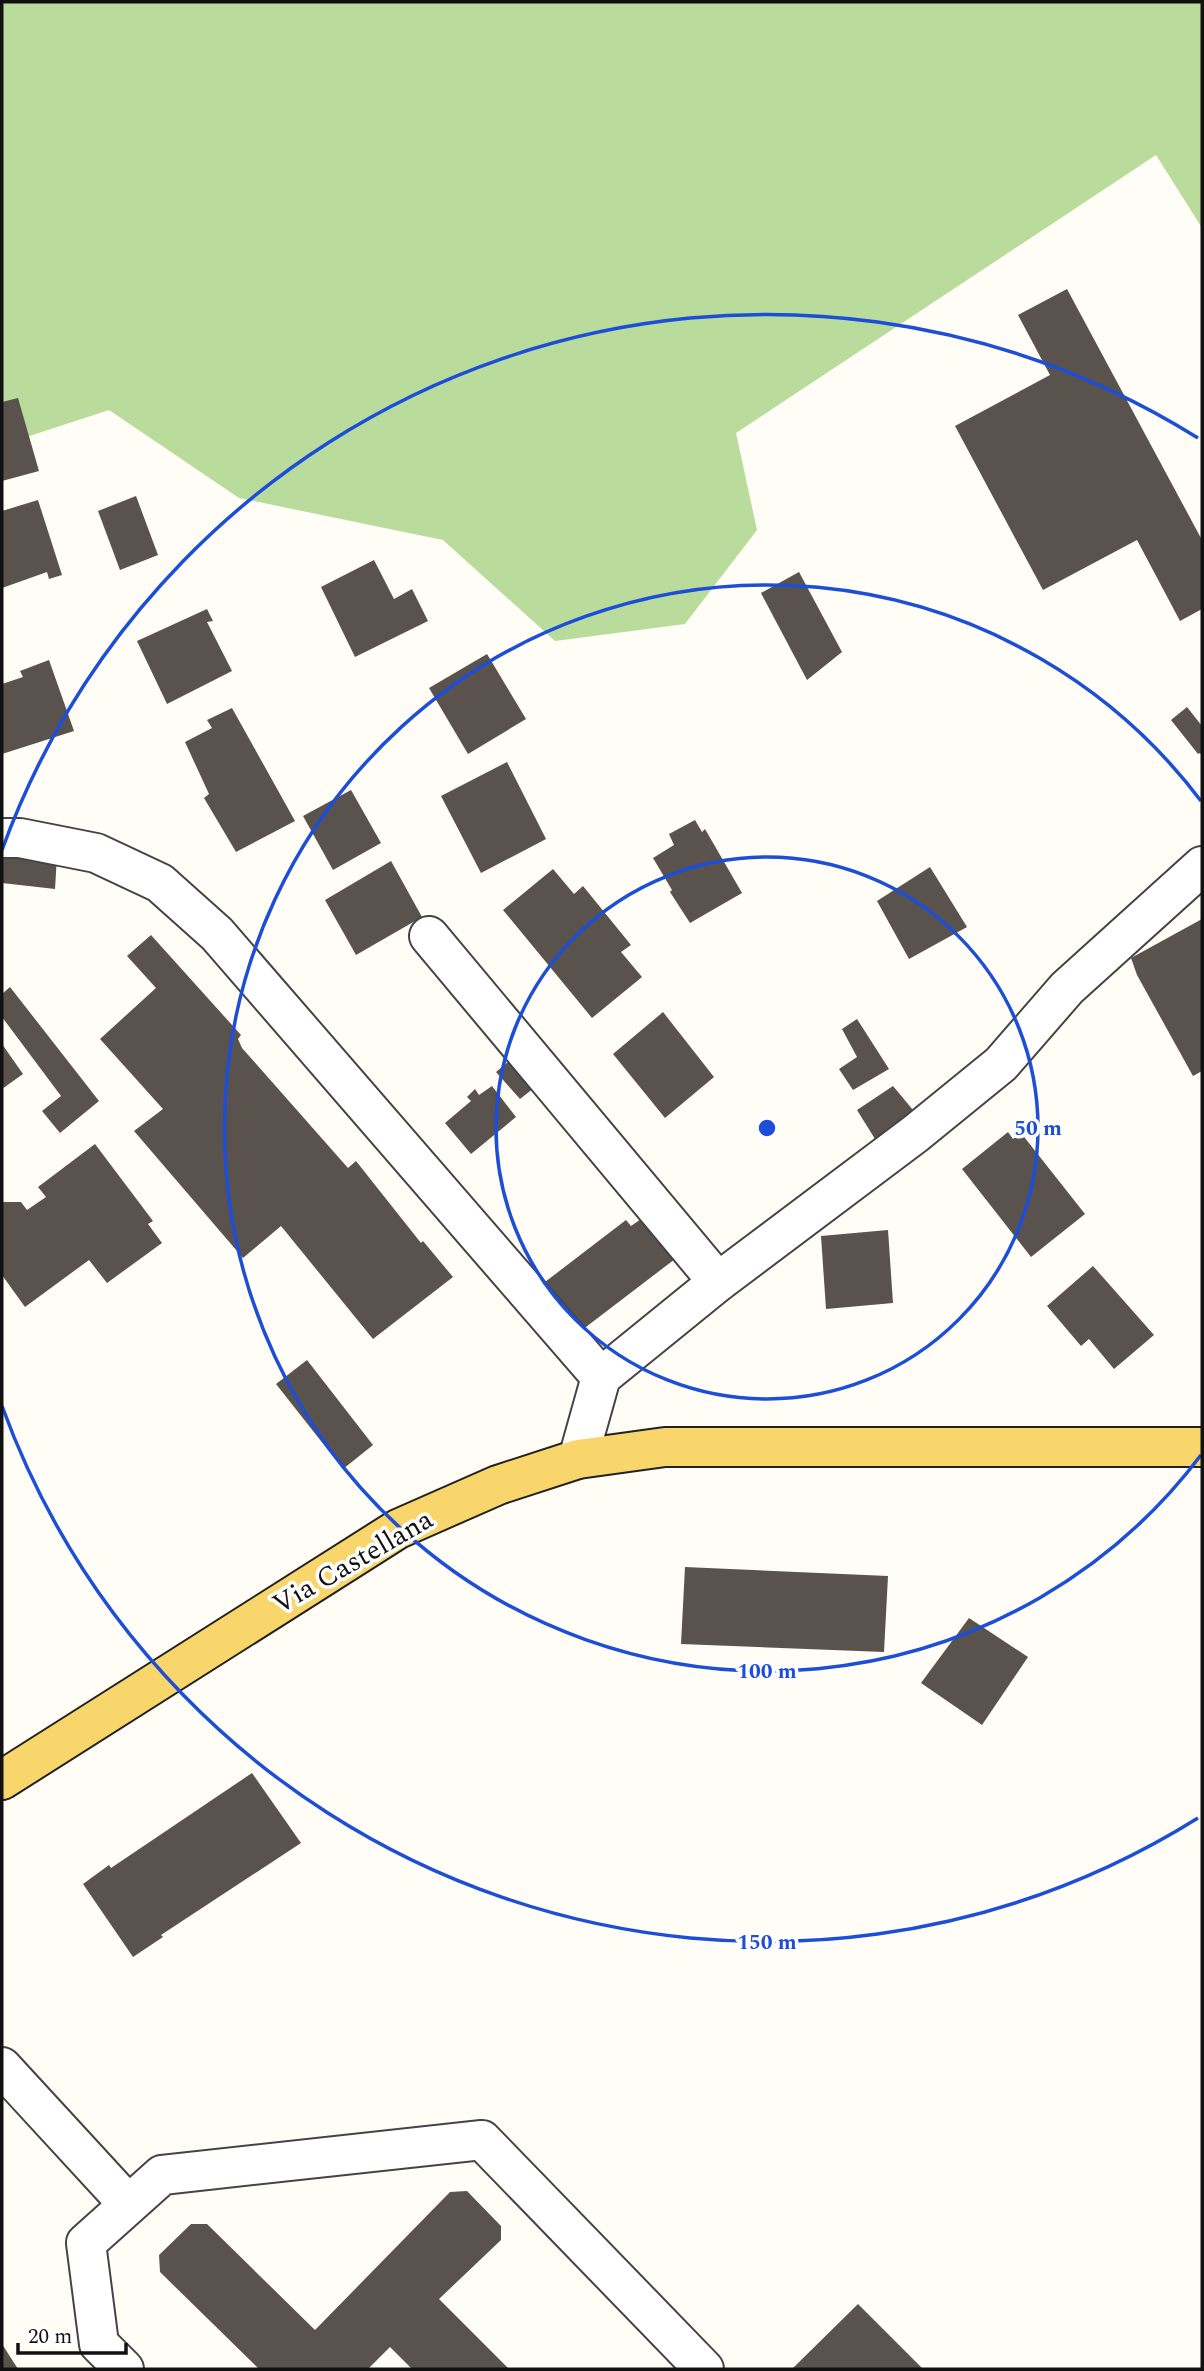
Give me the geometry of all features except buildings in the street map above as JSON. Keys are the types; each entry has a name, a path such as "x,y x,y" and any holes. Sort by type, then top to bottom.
{"main road":[{"name":"Via Castellana","path":"2,1780 398,1529 498,1485 578,1459 665,1447 1202,1447"}],"street":[{"path":"2,838 20,838 96,853 160,883 216,933 601,1377"},
{"path":"578,1459 601,1377 718,1282 904,1142 1001,1064 1067,988 1201,870"},
{"path":"429,936 718,1282"},
{"path":"2,2067 128,2204"},
{"path":"124,2369 99,2344 86,2243 162,2175 482,2140 704,2369"}],"green space":[{"path":"2,2 1202,2 1202,228 1156,155 736,433 757,530 685,624 555,641 443,540 239,498 109,410 2,445"}]}
